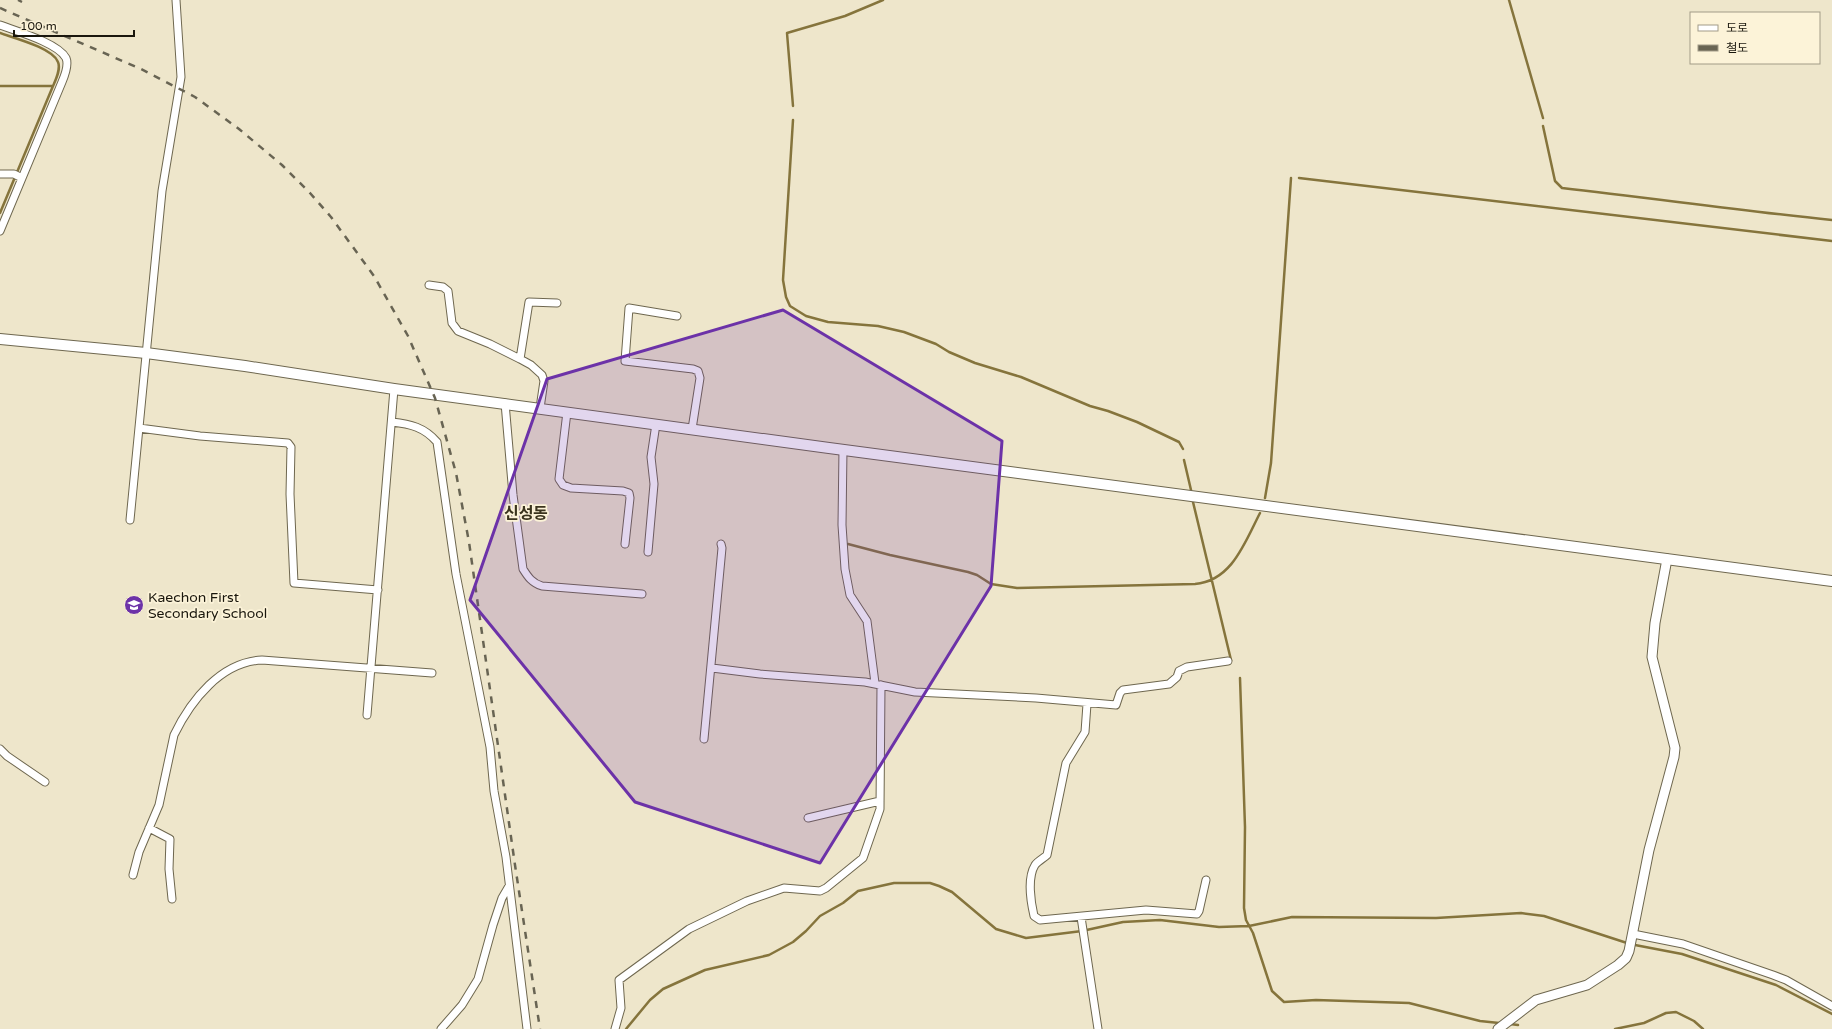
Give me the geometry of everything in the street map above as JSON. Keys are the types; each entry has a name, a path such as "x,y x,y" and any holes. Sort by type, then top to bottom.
{"main road":[{"path":"0,339 146,353 245,366 692,429 1832,581"}],"street":[{"path":"130,520 162,191 181,77 176,0"},
{"path":"0,25 50,45 66,58 67,64 62,82 0,231"},
{"path":"0,174 14,174 22,178"},
{"path":"429,285 445,288 448,291 452,323 458,331 490,344 520,359 531,365 542,375 544,381 540,408"},
{"path":"520,359 529,302 557,303"},
{"path":"677,316 629,308 625,361 693,369 698,371 700,378 692,429"},
{"path":"367,715 394,388"},
{"path":"505,403 513,495 523,569 527,576 542,586 642,594"},
{"path":"567,412 559,479 564,485 571,488 623,491 629,493 625,544"},
{"path":"392,422 405,423 422,429 437,442 456,574 490,747 494,791 506,857 527,1029"},
{"path":"648,552 654,484 651,457 656,424"},
{"path":"139,428 200,436 288,443 291,447 290,494 294,583 378,590"},
{"path":"615,1029 621,1008 619,980 689,928 747,901 784,888 820,891 826,888 863,858 880,809 878,684 867,621 850,595 845,569 842,525 843,449"},
{"path":"704,739 712,668 722,548 721,544"},
{"path":"1498,1029 1536,1000 1580,988 1618,965 1626,958 1629,951 1649,850 1674,757 1675,748 1652,657 1655,623 1667,559"},
{"path":"133,875 139,852 150,828 163,792 174,735 179,725 202,693 224,672 251,660 262,660 432,673"},
{"path":"712,668 760,674 878,684 915,692 1036,698 1087,704 1116,705 1117,699 1123,690 1169,684 1180,671 1187,667 1228,661"},
{"path":"1087,704 1084,732 1066,763 1048,855 1036,864 1032,878 1032,907 1036,918 1040,920 1082,917 1146,910 1197,914 1206,880"},
{"path":"0,749 12,760 45,782"},
{"path":"808,818 880,801"},
{"path":"150,828 170,839 169,869 172,899"},
{"path":"441,1029 462,1005 475,985 492,925 502,898 509,886"},
{"path":"1082,917 1098,1029"},
{"path":"1633,934 1683,944 1773,975 1786,980 1832,1006"}],"highlighted area":[{"path":"783,310 1002,441 991,586 820,863 635,802 470,600 547,379"}],"waterway":[{"path":"793,106 787,33 845,16 883,0"},
{"path":"1509,0 1543,118"},
{"path":"0,33 32,44 49,52 55,57 59,65 58,74 0,213"},
{"path":"0,86 53,86"},
{"path":"793,120 783,280 786,297 790,306 806,316 828,322 878,326 904,332 936,344 949,352 975,363 1021,377 1090,406 1137,422 1179,442 1183,449"},
{"path":"1543,126 1555,181 1562,188 1832,220"},
{"path":"1265,498 1271,463 1291,178"},
{"path":"1299,178 1832,241"},
{"path":"1184,460 1191,490"},
{"path":"1193,502 1231,660"},
{"path":"848,544 968,572 977,575 991,584 1017,588 1195,584 1208,581 1219,576 1228,568 1243,547 1260,513"},
{"path":"1240,678 1245,827 1244,908 1246,920 1253,933 1272,991 1284,1002 1316,1000 1409,1003 1480,1021 1499,1023"},
{"path":"626,1029 650,1000 663,989 705,970 769,955 793,942 820,916 843,903 858,891 894,883 930,883 939,886 952,892 996,929 1026,938 1082,931 1123,922 1160,920 1219,927 1249,926 1292,917 1436,918 1521,913 1544,916 1627,943"},
{"path":"1635,945 1682,954 1776,985 1832,1014"},
{"path":"1615,1029 1644,1023 1666,1013 1676,1012 1694,1021 1703,1029"},
{"path":"1510,1024 1518,1025"}],"railway":[{"path":"18,0 22,2"},
{"path":"0,8 141,69 195,97 239,129 282,165 331,217 374,276 408,336 435,398 456,473 469,542 540,1029"}],"place":[{"name":"Kaechon First Secondary School","path":"134,605"}],"district":[{"name":"신성동","path":"526,514"}]}
